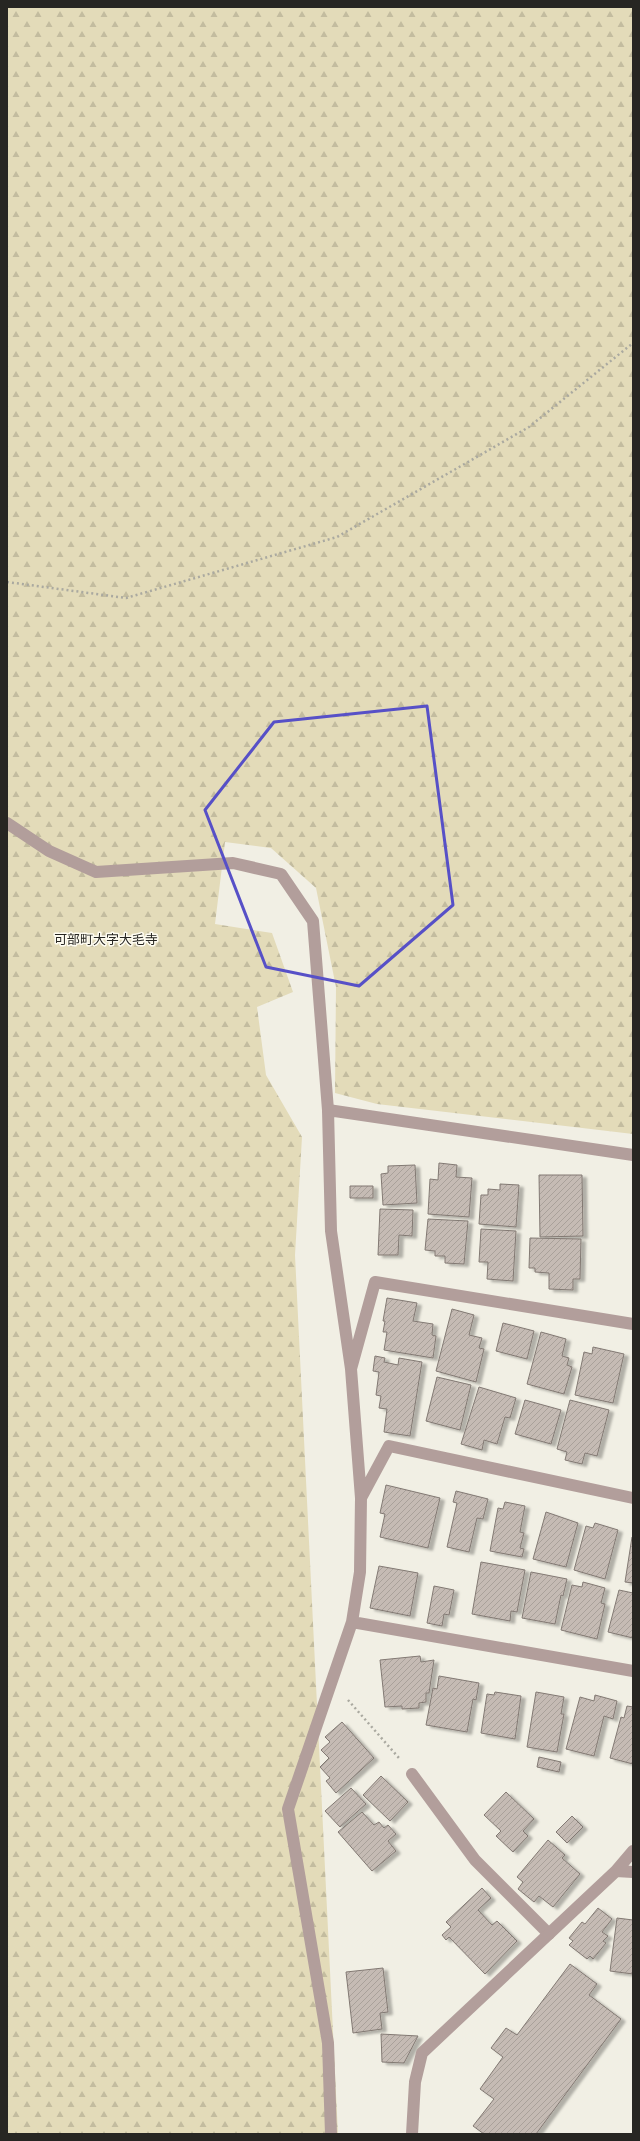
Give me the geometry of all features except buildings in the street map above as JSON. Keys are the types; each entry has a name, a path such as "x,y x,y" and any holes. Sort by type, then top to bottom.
{"street":[{"path":"7,823 49,851 96,872 233,862 281,874 313,921 328,1110 331,1231 351,1369 361,1498 360,1572 352,1622 288,1809 328,2043 332,2134"},
{"path":"328,1110 633,1155"},
{"path":"351,1369 375,1282 633,1324"},
{"path":"361,1498 389,1446 633,1498"},
{"path":"352,1622 633,1671"},
{"path":"412,1774 475,1860 549,1934"},
{"path":"412,2134 415,2082 422,2053 616,1871 633,1852"},
{"path":"616,1871 633,1872"}],"path":[{"path":"7,582 126,598 337,536 529,427 633,343"},
{"path":"332,1681 412,1774"}],"highlighted area":[{"path":"427,706 453,905 359,986 266,967 205,810 274,722"}],"green space":[{"path":"7,7 633,7 633,1134 377,1104 335,1093 336,987 316,888 271,848 225,842 215,924 272,933 293,992 257,1007 266,1075 302,1137 295,1255 338,2134 7,2134"}],"district":[{"name":"可部町大字大毛寺","path":"106,939"}]}
